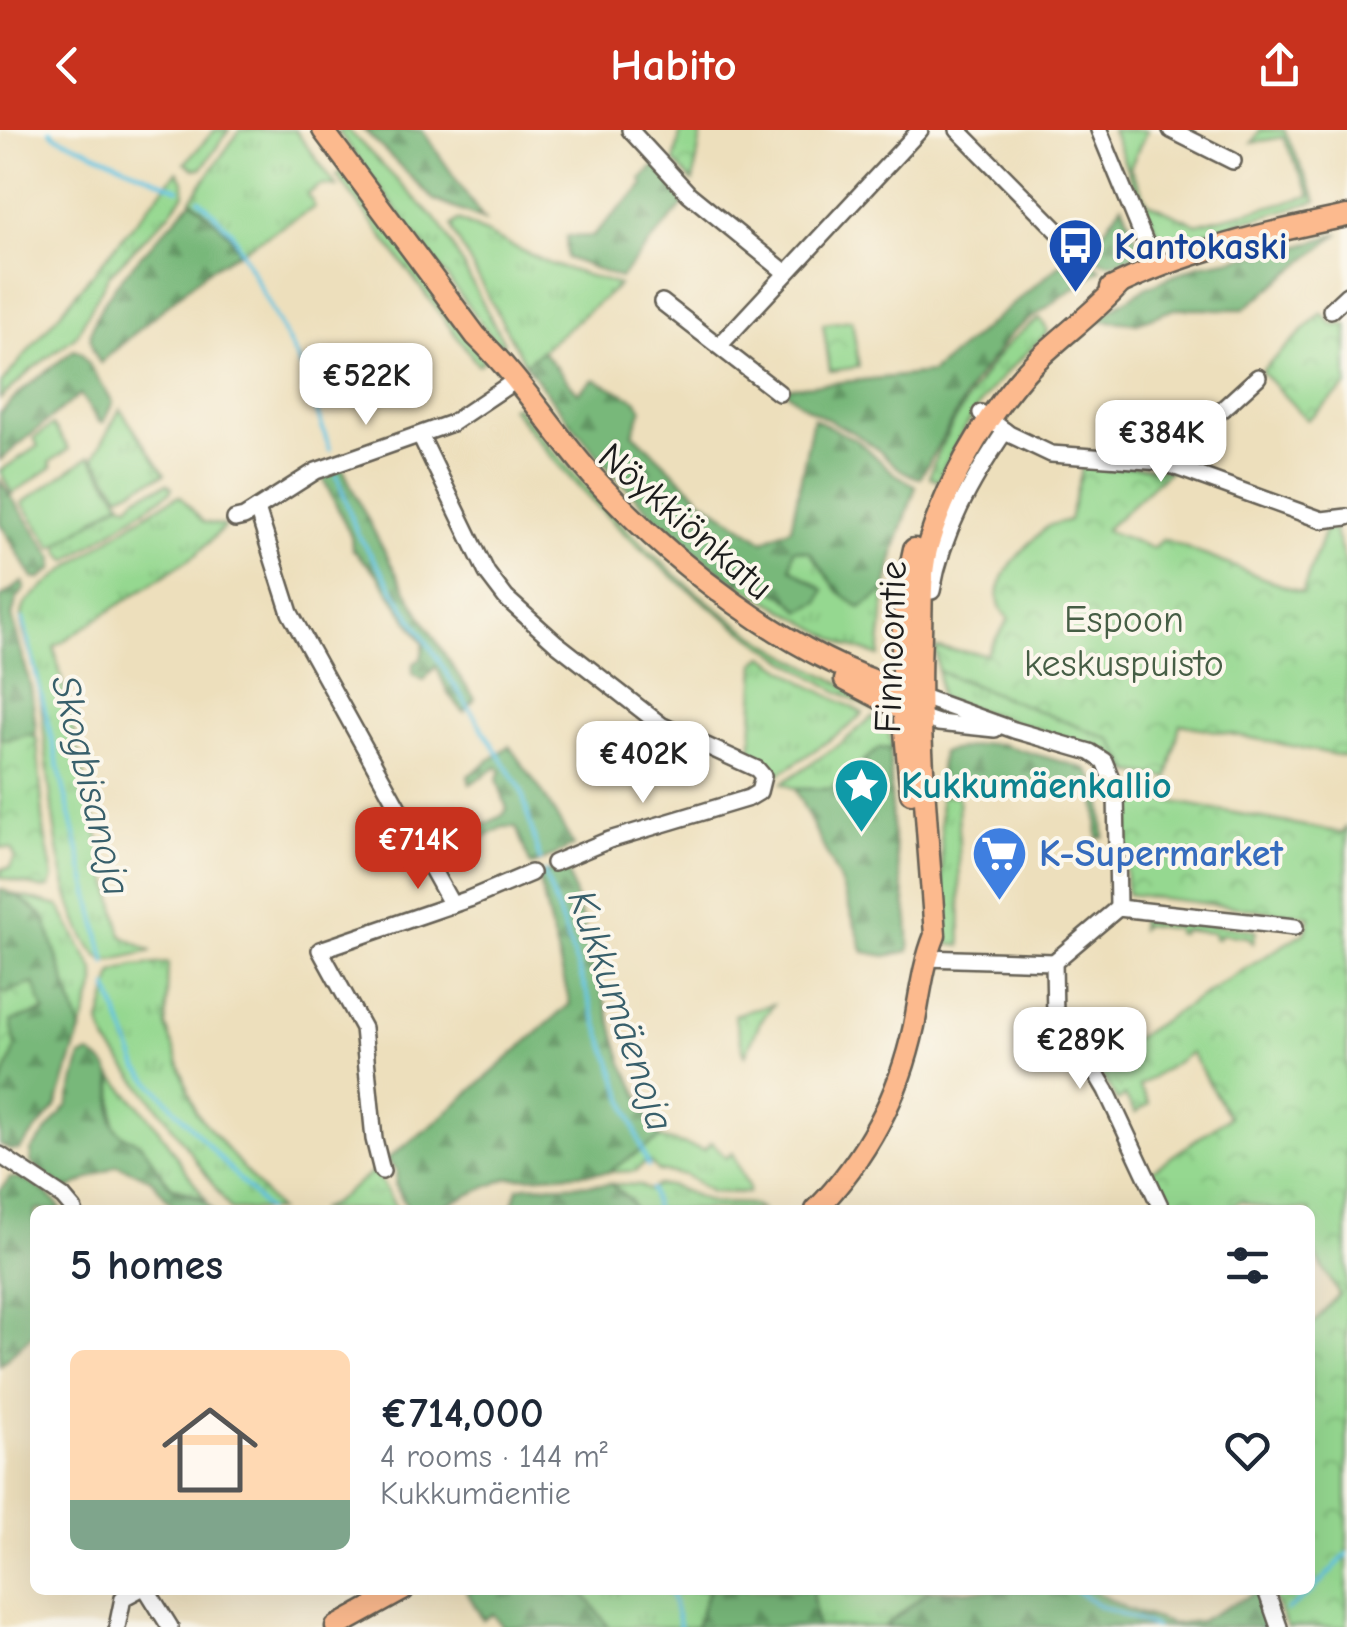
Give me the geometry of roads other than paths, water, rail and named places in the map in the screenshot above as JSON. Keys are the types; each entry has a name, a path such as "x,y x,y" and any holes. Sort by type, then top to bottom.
{"main road":[{"name":"Nöykkiönkatu","path":"323,130 476,336 486,360 510,384 562,459 630,529 734,616 794,653 911,703"},
{"name":"Finnoontie","path":"821,1205 878,1130 908,1046 926,958 903,626 914,546 938,490 992,421 1018,369 1082,302 1155,266 1260,235 1347,216"},
{"path":"336,1627 394,1595"}],"street":[{"path":"630,130 689,194 785,272"},
{"path":"720,346 920,130"},
{"path":"958,130 1060,233"},
{"path":"1098,130 1155,266"},
{"path":"1171,130 1233,161"},
{"path":"1331,310 1347,295"},
{"path":"662,302 779,392"},
{"path":"1177,466 1190,440 1258,377"},
{"path":"235,519 327,466 468,415 510,384"},
{"path":"932,591 936,566 992,421 1052,454 1146,460 1177,466 1322,520 1347,517"},
{"path":"420,434 487,573 506,598 581,664 661,725 757,769 762,776 759,792 749,798 609,840 554,863"},
{"path":"257,509 290,613 452,904"},
{"name":"Nöykkiönkatu","path":"911,703 1090,752 1104,761 1116,806 1118,908"},
{"path":"382,1171 374,1139 363,1028 320,950 531,873"},
{"path":"926,958 1054,962 1118,908 1295,926"},
{"path":"1054,962 1055,1017 1080,1045 1106,1090 1160,1205"},
{"path":"0,1155 49,1186 69,1205"},
{"path":"117,1627 123,1598 129,1595"},
{"path":"150,1595 170,1627"},
{"path":"1268,1595 1280,1627"}],"waterway":[{"name":"Kukkumäenoja","path":"50,130 178,189"},
{"name":"Kukkumäenoja","path":"199,199 231,231 302,368"},
{"name":"Kukkumäenoja","path":"305,375 330,450"},
{"name":"Kukkumäenoja","path":"337,476 357,533 521,789 540,861"},
{"name":"Skogbisanoja","path":"23,619 106,963"},
{"name":"Kukkumäenoja","path":"544,872 648,1166"},
{"name":"Skogbisanoja","path":"108,987 138,1068 262,1205"},
{"name":"Kukkumäenoja","path":"651,1189 654,1205"},
{"path":"1315,1588 1347,1554"},
{"path":"671,1595 680,1627"},
{"path":"1083,1595 1100,1606 1155,1627"},
{"path":"1287,1610 1307,1595"}],"place":[{"name":"Kantokaski","path":"1075,295"},
{"name":"Kukkumäenkallio","path":"862,834"},
{"name":"K-Supermarket","path":"1000,902"}],"park label":[{"name":"Espoon keskuspuisto","path":"1124,641"}]}
